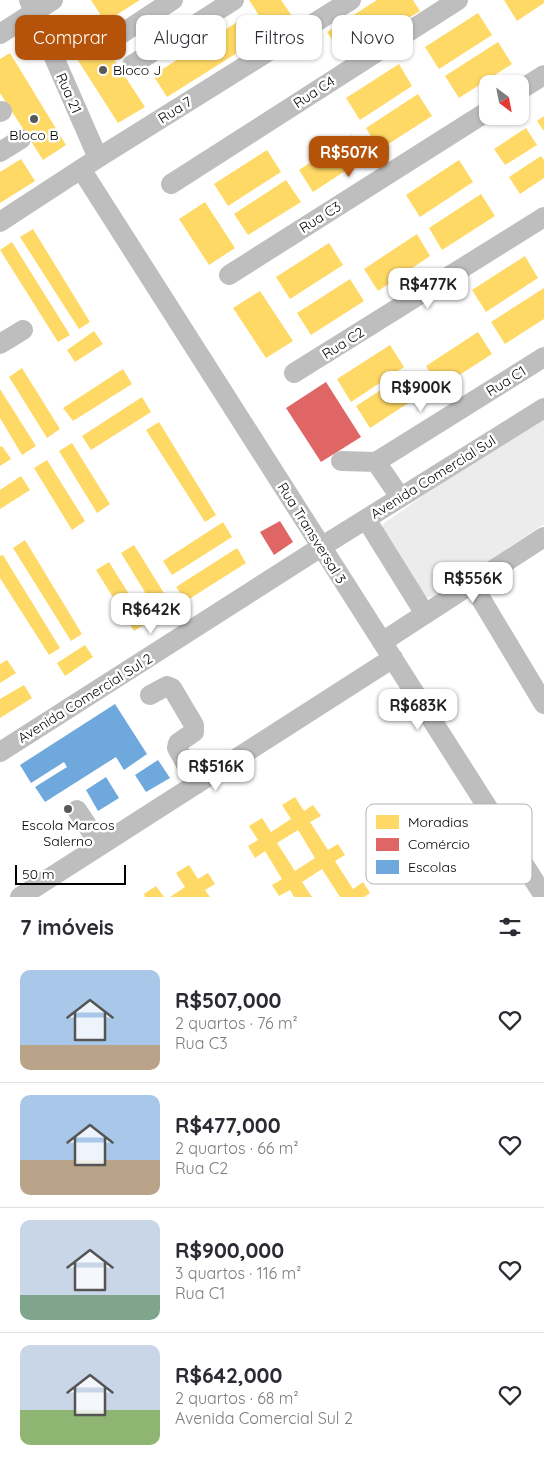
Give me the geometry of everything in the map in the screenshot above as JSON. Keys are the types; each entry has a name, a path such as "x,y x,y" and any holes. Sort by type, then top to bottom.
{"street":[{"path":"0,34 31,6 53,0"},
{"path":"126,31 173,0"},
{"path":"132,65 234,0"},
{"name":"Rua 7","path":"0,222 98,158 351,0"},
{"name":"Rua C4","path":"171,184 458,0"},
{"name":"Rua 21","path":"31,6 98,158"},
{"path":"529,84 544,75"},
{"name":"Rua C3","path":"229,275 479,117"},
{"path":"0,152 21,139"},
{"name":"Rua Transversal 3","path":"81,169 486,804"},
{"name":"Rua C2","path":"294,373 544,217"},
{"path":"0,344 23,330"},
{"name":"Rua C1","path":"376,462 544,356"},
{"name":"Avenida Comercial Sul","path":"321,547 544,408"},
{"path":"340,461 376,462 400,497"},
{"path":"366,520 425,614"},
{"path":"25,896 197,784 388,650 425,614 544,537"},
{"name":"Avenida Comercial Sul 2","path":"0,752 321,547"},
{"path":"472,584 544,704"},
{"path":"150,695 167,686 172,688 194,725 194,732 178,743 177,748 197,784"},
{"path":"77,810 100,846"},
{"name":"Rua Transversal 3","path":"532,877 544,896"}],"shaded area":[{"path":"544,418 544,524 434,597 420,598 380,538 383,524 424,495"}],"building: Moradias":[{"path":"91,0 140,0 116,15 101,15"},
{"path":"249,0 281,0 291,15 259,15"},
{"path":"377,0 413,0 420,11 413,15 354,15"},
{"path":"504,0 544,0 544,3 517,21"},
{"path":"478,13 492,35 439,69 425,47"},
{"path":"236,23 236,54 226,60 226,29"},
{"path":"332,29 332,40 327,32"},
{"path":"498,42 512,64 495,75 479,75 479,85 459,98 445,76"},
{"name":"Bloco B","path":"10,53 66,145 43,160 0,93 0,59"},
{"name":"Bloco J","path":"78,60 114,60 145,107 118,123"},
{"path":"177,60 226,60 167,97 153,75"},
{"path":"399,64 412,86 360,120 346,98"},
{"path":"418,94 432,116 379,150 366,128"},
{"path":"544,116 544,131 537,121"},
{"path":"526,128 537,145 505,165 494,149"},
{"path":"352,135 365,158 313,192 299,170"},
{"path":"267,150 281,172 228,206 214,184"},
{"path":"541,156 544,160 544,178 520,194 509,177"},
{"path":"21,159 35,181 0,203 0,172"},
{"path":"459,160 473,182 420,217 406,195"},
{"path":"286,180 301,202 248,235 234,214"},
{"path":"481,194 495,216 442,250 429,228"},
{"path":"205,202 235,248 209,265 179,219"},
{"path":"33,229 90,322 79,329 20,237"},
{"path":"417,234 430,256 378,291 364,269"},
{"path":"12,242 70,335 58,342 0,250"},
{"path":"329,243 343,265 290,299 276,277"},
{"path":"525,256 538,278 486,312 472,290"},
{"path":"350,279 364,301 311,335 297,313"},
{"path":"544,288 544,319 505,344 491,322"},
{"path":"260,291 293,341 266,358 233,308"},
{"path":"94,331 103,344 75,362 67,350"},
{"path":"478,332 492,354 439,388 426,366"},
{"path":"390,345 404,367 351,402 337,379"},
{"path":"22,368 60,429 47,438 9,377"},
{"path":"123,369 132,384 73,421 63,408"},
{"path":"409,372 422,394 370,428 356,406"},
{"path":"0,389 36,446 22,455 0,418"},
{"path":"142,397 151,412 91,450 82,436"},
{"path":"159,422 216,515 205,522 146,430"},
{"path":"72,443 110,504 97,513 59,451"},
{"path":"2,446 11,459 0,466 0,447"},
{"path":"47,460 85,521 72,530 34,468"},
{"path":"21,476 30,490 0,509 0,490"},
{"path":"223,522 232,537 172,575 163,561"},
{"path":"25,540 82,634 71,641 13,548"},
{"path":"134,545 172,606 159,615 121,553"},
{"path":"237,548 246,563 186,601 176,587"},
{"path":"3,555 60,648 49,655 0,578 0,556"},
{"path":"109,562 147,623 134,631 96,570"},
{"path":"85,645 93,657 65,676 57,663"},
{"path":"7,660 16,673 0,683 0,664"},
{"path":"24,685 32,698 0,718 0,699"},
{"path":"295,797 304,811 313,805 321,816 310,822 328,850 338,844 345,855 335,861 353,889 363,882 370,893 364,897 340,897 322,869 302,882 312,897 294,897 290,890 279,896 272,885 282,879 265,851 255,858 248,846 258,840 249,826 262,818 271,832 291,819 282,805","holes":["298,830 315,858 295,871 277,843"]},
{"path":"189,865 198,879 208,873 215,884 205,890 210,897 170,897 185,887 176,873"},
{"path":"156,886 164,897 145,897 144,894"}],"building: Comércio":[{"path":"326,382 361,437 321,462 286,408"},
{"path":"280,521 293,542 274,555 260,532"}],"building: Escolas":[{"path":"115,704 147,754 124,770 116,757 45,802 35,787 67,767 64,762 31,783 20,765"},
{"path":"158,760 170,778 146,792 135,775"},
{"path":"106,777 119,798 98,811 86,790"}],"place":[{"name":"Bloco J","path":"103,70"},
{"name":"Bloco B","path":"34,119"},
{"name":"Escola Marcos Salerno","path":"68,809"}]}
